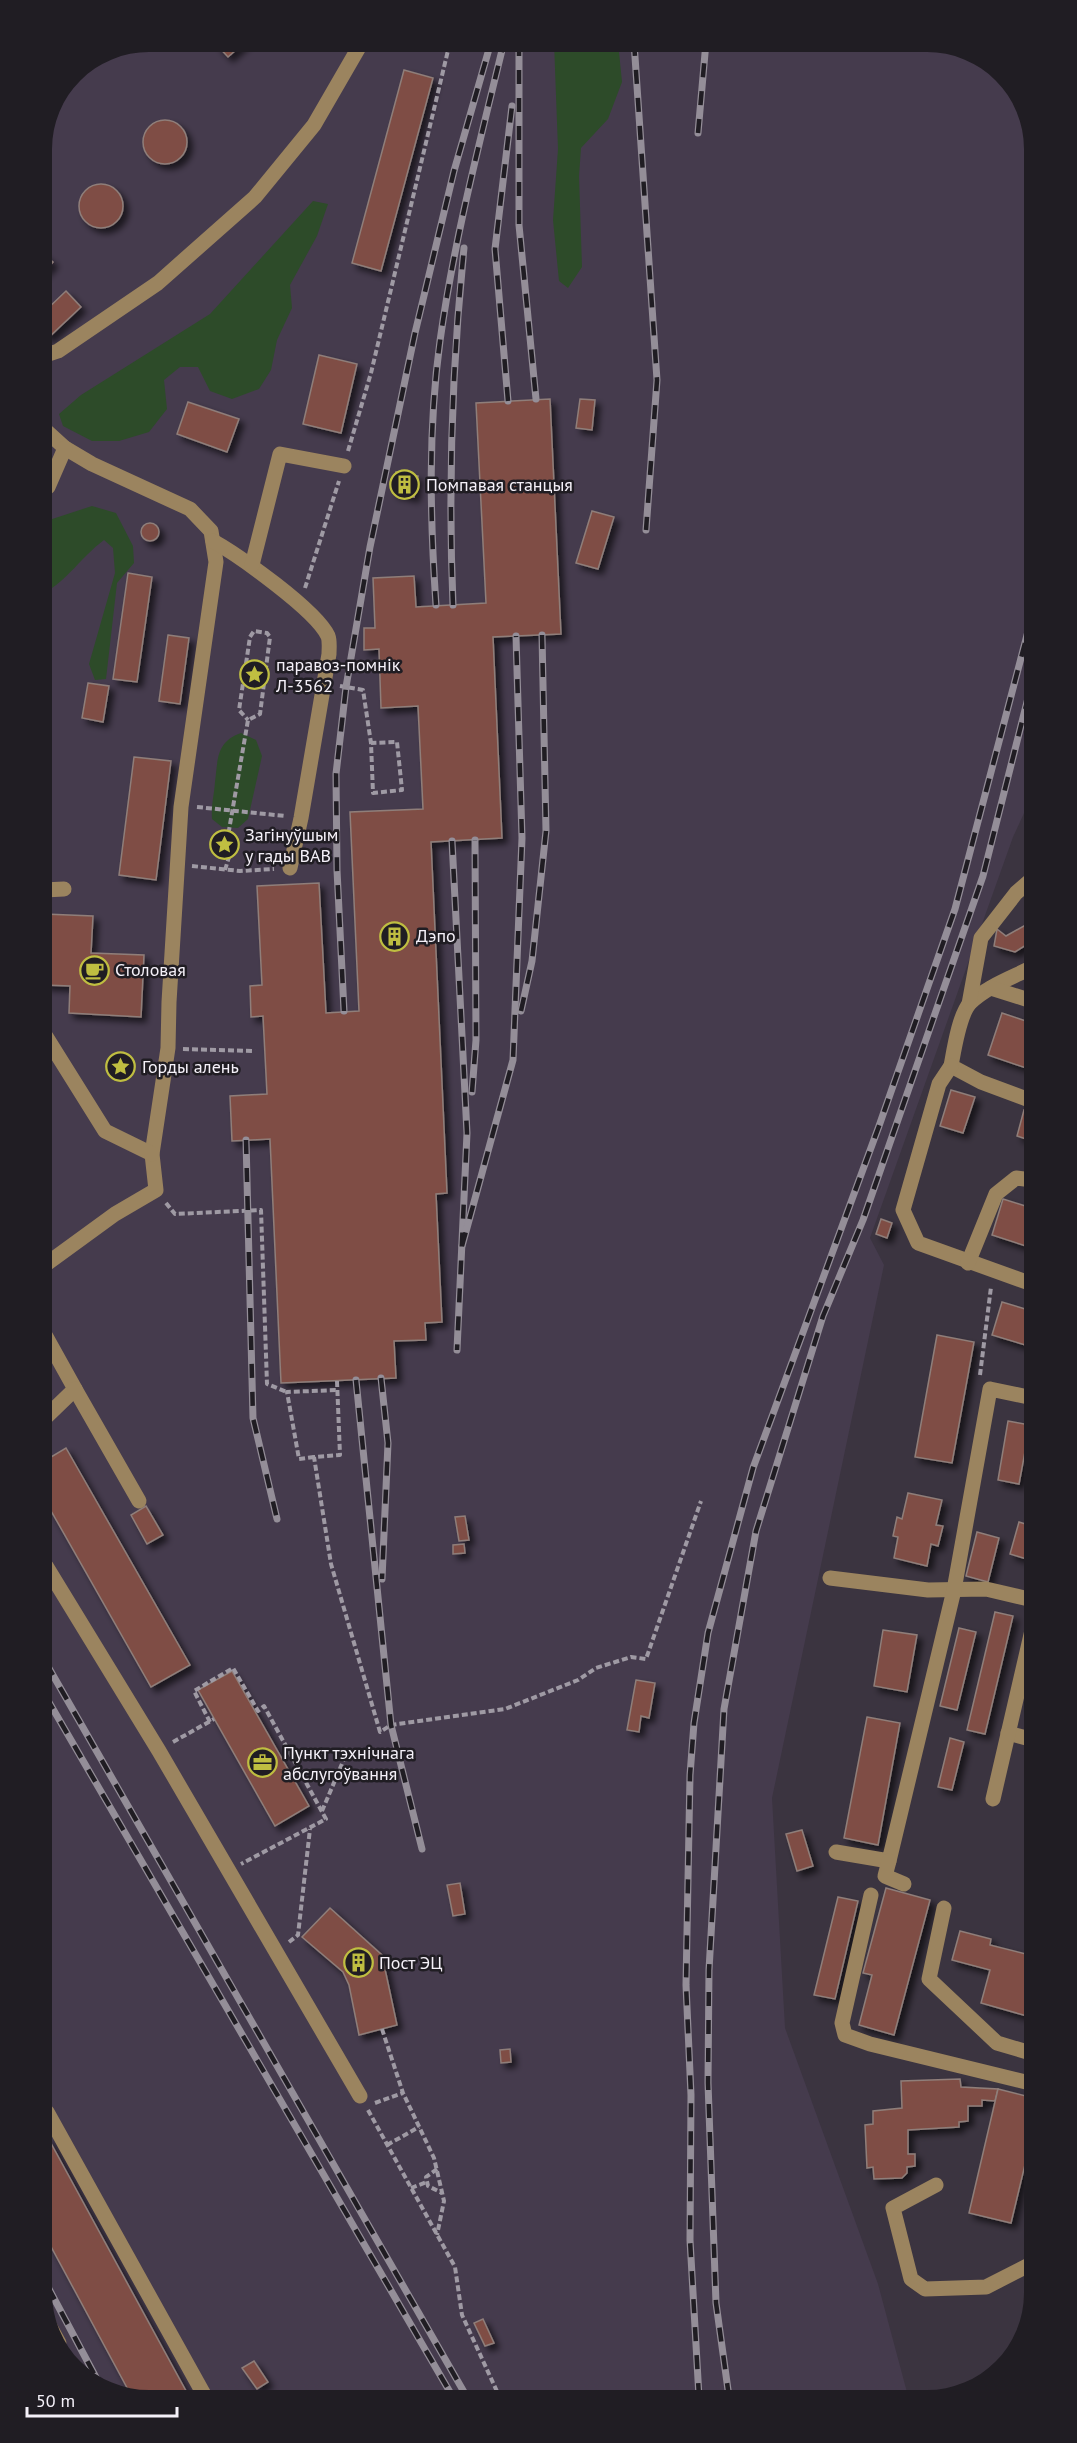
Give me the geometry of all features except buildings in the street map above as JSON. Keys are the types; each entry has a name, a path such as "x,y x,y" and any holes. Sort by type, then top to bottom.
{"lane":[{"path":"53,353 158,283 255,197 314,125 356,52"},
{"path":"52,1260 115,1214 156,1190 152,1154 168,1048 182,807 216,562 211,531 190,509 92,464 53,437"},
{"path":"53,476 65,447"},
{"path":"252,565 279,454 344,466"},
{"path":"213,541 252,565 300,606 328,636 329,654 302,818 290,868"},
{"path":"1024,886 981,938 969,1005 958,1034 951,1066 939,1084 903,1210 918,1243 968,1263 1024,1281"},
{"path":"53,890 64,889"},
{"path":"969,1005 992,988 1024,972"},
{"path":"992,988 1024,998"},
{"path":"53,1047 105,1131 152,1154"},
{"path":"951,1066 981,1082 1024,1098"},
{"path":"968,1263 996,1194 1016,1178 1024,1179"},
{"path":"52,1348 140,1501"},
{"path":"52,1411 75,1389"},
{"path":"904,1884 885,1876 954,1590 990,1389 1024,1396"},
{"path":"52,1576 159,1750 360,2096"},
{"path":"830,1578 928,1590 987,1589 1024,1598"},
{"path":"993,1799 1024,1665"},
{"path":"1008,1733 1024,1737"},
{"path":"836,1852 889,1861"},
{"path":"871,1895 842,2023 845,2035 870,2044 1024,2082"},
{"path":"944,1908 929,1979 997,2043 1024,2051"},
{"path":"52,2121 201,2390"},
{"path":"936,2185 893,2208 911,2279 925,2289 986,2288 1024,2268"}],"path":[{"path":"300,606 371,373 448,52"},
{"path":"254,632 267,633 270,637 260,714 248,720 238,710 250,638 254,632"},
{"path":"324,684 363,690 371,743 373,793 402,790 397,742 371,743"},
{"path":"228,836 248,720"},
{"path":"182,807 302,818"},
{"path":"228,836 217,841 215,848 219,855 229,857"},
{"path":"225,870 229,857 236,850 236,842 228,836"},
{"path":"177,866 225,870 290,868"},
{"path":"168,1048 255,1051"},
{"path":"156,1190 175,1214 261,1210 267,1384 287,1392 337,1390"},
{"path":"990,1389 979,1385 993,1271"},
{"path":"287,1392 299,1459 339,1455 337,1381"},
{"path":"314,1458 331,1564 380,1732 391,1725 504,1709 578,1680 596,1668 631,1657 646,1659 701,1501"},
{"path":"159,1750 212,1720 194,1691 233,1668 258,1711 264,1706 326,1819 228,1870"},
{"path":"322,1812 347,1752"},
{"path":"276,1952 298,1935 310,1828"},
{"path":"382,2029 403,2093 437,2169 444,2201 437,2235"},
{"path":"403,2093 366,2106 455,2267 462,2315 496,2390"},
{"path":"387,2145 419,2127"},
{"path":"437,2169 426,2177 428,2187 442,2193"},
{"path":"411,2188 427,2182"}],"shaded area":[{"path":"150,52 934,53 959,58 986,73 1004,91 1019,118 1024,137 1024,813 1013,837 870,1238 884,1265 772,1798 785,2028 878,2284 906,2390 143,2390 118,2385 91,2370 73,2352 58,2325 52,2293 53,143 60,113 69,96 81,81 96,69 113,60 131,54"}],"green space":[{"path":"554,53 619,53 622,82 608,119 581,148 579,176 582,267 568,288 559,281 553,220 558,149"},
{"path":"313,201 328,204 317,236 290,285 292,308 277,340 271,370 259,389 232,399 210,391 198,367 180,367 164,380 167,409 149,432 119,441 92,441 63,426 59,414 81,395 210,314"},
{"path":"92,506 116,513 133,546 134,563 117,583 106,679 95,680 89,664 115,573 113,548 104,540 53,587 53,519"},
{"path":"241,733 256,740 262,756 248,819 238,828 222,827 212,819 218,759 227,741"}],"railway":[{"path":"344,1011 337,870 336,774 346,687 370,547 415,333 454,171 488,52"},
{"path":"436,605 431,473 436,374 460,228 501,52"},
{"path":"519,52 519,225 536,399"},
{"path":"635,53 657,380 646,530"},
{"path":"698,133 705,53"},
{"path":"508,401 495,249 512,106"},
{"path":"453,605 452,426 464,248"},
{"path":"521,1011 532,961 546,831 542,635"},
{"path":"462,1246 513,1060 522,838 516,636"},
{"path":"699,2390 690,2240 691,2095 686,1985 690,1775 694,1723 708,1633 753,1468 879,1126 955,909 1024,647"},
{"path":"728,2390 716,2303 708,2083 709,1970 724,1709 756,1531 823,1316 863,1220 983,876 1024,714"},
{"path":"472,1092 476,1040 475,840"},
{"path":"452,841 467,1133 457,1350"},
{"path":"246,1140 253,1418 277,1519"},
{"path":"381,1378 388,1443 382,1579"},
{"path":"356,1380 391,1725 422,1849"},
{"path":"52,1674 463,2390"},
{"path":"52,1708 449,2390"},
{"path":"52,2295 93,2371"}],"place":[{"name":"Помпавая станцыя","path":"405,485"},
{"name":"паравоз-помнік Л-3562","path":"255,675"},
{"name":"Загінуўшым у гады ВАВ","path":"224,845"},
{"name":"Дэпо","path":"395,936"},
{"name":"Столовая","path":"94,970"},
{"name":"Горды алень","path":"121,1067"},
{"name":"Пункт тэхнічнага абслугоўвання","path":"262,1763"},
{"name":"Пост ЭЦ","path":"358,1963"}]}
